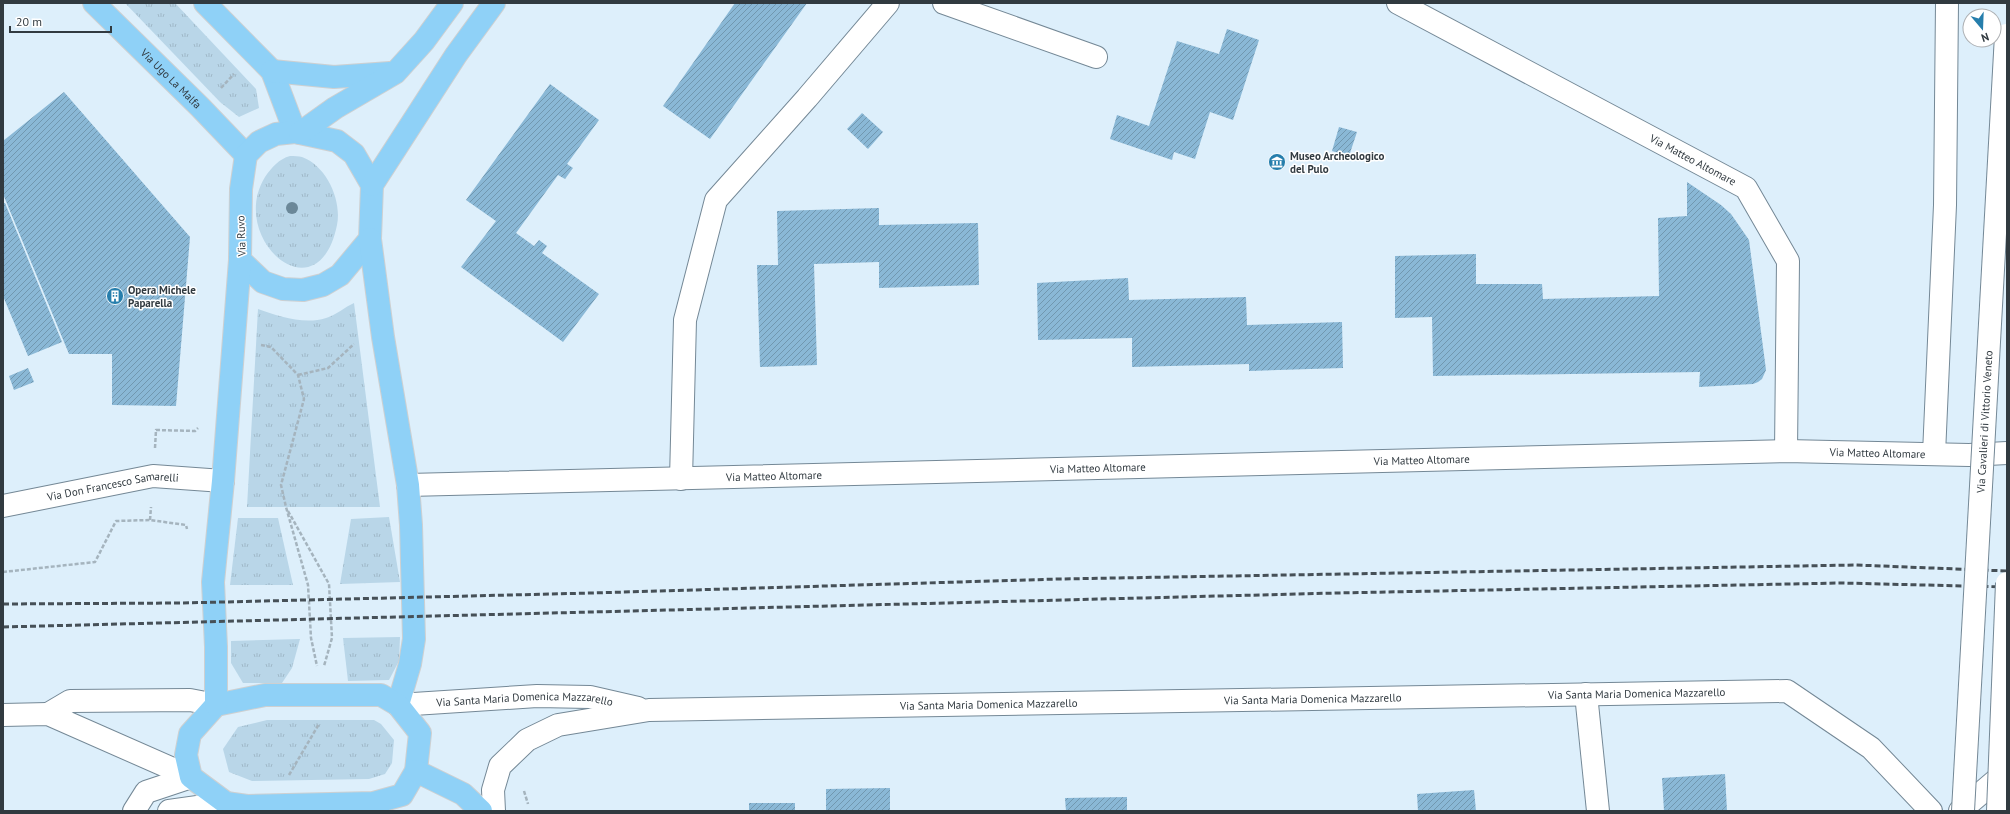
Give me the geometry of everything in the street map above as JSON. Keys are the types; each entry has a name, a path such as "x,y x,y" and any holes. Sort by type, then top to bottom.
{"main road":[{"name":"Via Ugo La Malfa","path":"94,3 200,107 246,155"},
{"path":"205,3 272,71 298,132"},
{"path":"298,132 335,108 395,73 424,41 452,3"},
{"path":"398,705 410,664 414,639 408,485 382,337 370,239 372,185 456,55 494,3"},
{"path":"272,71 334,77 395,73"},
{"path":"246,155 259,142 276,134 298,132 337,141 354,154 372,185"},
{"name":"Via Ruvo","path":"246,155 241,189 240,260 263,282 283,289 303,290 323,285 340,274 370,239"},
{"path":"216,705 216,647 212,582 223,481 240,260"},
{"path":"265,695 321,695 380,696 398,705 420,733 416,771 402,795 373,803 314,808 248,806 226,803 191,778 186,755 190,734 216,705 265,695"},
{"path":"416,771 462,794 481,811"}],"street":[{"path":"680,479 685,320 716,200 807,98 888,3"},
{"path":"944,3 1096,57"},
{"name":"Via Matteo Altomare","path":"1398,3 1746,188 1788,262 1786,451"},
{"path":"1934,454 1945,205 1947,3"},
{"name":"Via Cavalieri di Vittorio Veneto","path":"1963,811 2007,34"},
{"name":"Via Matteo Altomare","path":"408,485 1786,451 1969,455 2007,454"},
{"name":"Via Don Francesco Samarelli","path":"3,506 153,476 223,481"},
{"path":"1998,811 2007,583"},
{"name":"Via Santa Maria Domenica Mazzarello","path":"494,811 493,790 500,766 527,740 558,725 649,710 1787,690 1872,748 1931,811"},
{"path":"1586,694 1598,811"},
{"name":"Via Santa Maria Domenica Mazzarello","path":"398,705 537,696 590,697 649,710"},
{"path":"48,714 70,701 190,700 216,705"},
{"path":"3,714 48,714 191,778"},
{"path":"1960,811 2007,771"},
{"path":"134,811 146,792 191,778"},
{"path":"169,811 226,803"}],"path":[{"path":"200,107 255,54"},
{"path":"298,375 328,368 359,340"},
{"path":"255,344 271,346 298,375 304,399 281,485 308,585 311,638 317,667"},
{"path":"286,507 329,584 332,638 324,667"},
{"path":"3,572 95,562 116,521 150,520 186,525 188,532"},
{"path":"286,780 322,720"}],"green space":[{"path":"125,3 175,3 256,89 259,108 239,117 220,102"},
{"path":"290,156 302,157 319,168 331,185 335,195 338,216 337,225 327,252 312,265 296,267 280,259 266,244 258,224 256,201 265,177 276,164 282,159"},
{"path":"354,303 380,507 247,507 258,309 291,319 309,321 330,317"},
{"path":"389,517 400,582 340,584 351,519"},
{"path":"238,518 278,518 293,585 230,585"},
{"path":"400,637 399,661 389,680 348,681 343,638"},
{"path":"300,639 292,668 282,683 243,683 231,663 231,641"},
{"path":"267,720 374,720 381,724 394,740 392,763 385,774 369,779 252,781 229,772 223,749 238,727"}],"building":[{"path":"735,3 807,3 710,139 663,106"},
{"path":"1227,29 1259,40 1233,120 1210,112 1195,159 1174,152 1172,160 1110,139 1117,115 1149,126 1177,41 1219,54"},
{"path":"550,84 599,120 567,164 573,168 565,179 558,175 516,233 534,246 539,240 547,246 542,253 599,294 563,342 461,267 496,221 466,200"},
{"name":"Opera Michele Paparella","path":"64,92 190,237 176,406 112,405 112,354 69,354 3,194 3,141"},
{"path":"862,113 883,132 868,149 847,129"},
{"path":"1339,127 1357,132 1349,156 1332,151"},
{"path":"1687,182 1721,205 1731,214 1749,240 1766,370 1762,379 1758,382 1753,384 1699,387 1700,372 1433,376 1432,317 1395,318 1395,256 1476,254 1476,284 1542,284 1543,299 1659,296 1658,218 1687,216"},
{"path":"3,203 5,203 62,342 28,356 3,296"},
{"path":"879,208 879,225 978,223 979,285 879,288 879,262 814,264 817,365 760,367 757,265 778,265 777,211"},
{"path":"1128,278 1129,300 1246,297 1247,325 1342,322 1343,368 1249,371 1249,364 1132,367 1132,338 1038,340 1037,283"},
{"path":"28,368 34,382 14,390 9,376"},
{"path":"1725,774 1727,811 1664,811 1662,778"},
{"path":"890,788 890,811 826,811 826,789"},
{"path":"1474,790 1476,811 1418,811 1417,794"},
{"path":"1127,797 1127,811 1066,811 1065,798"},
{"path":"749,803 795,803 795,811 749,811"}],"railway":[{"path":"3,604 182,603 592,593 1059,579 1856,565 2007,571"},
{"path":"3,627 1337,593 1841,583 2007,587"}],"place":[{"name":"Museo Archeologico del Pulo","path":"1277,162"},
{"name":"Opera Michele Paparella","path":"115,296"}]}
